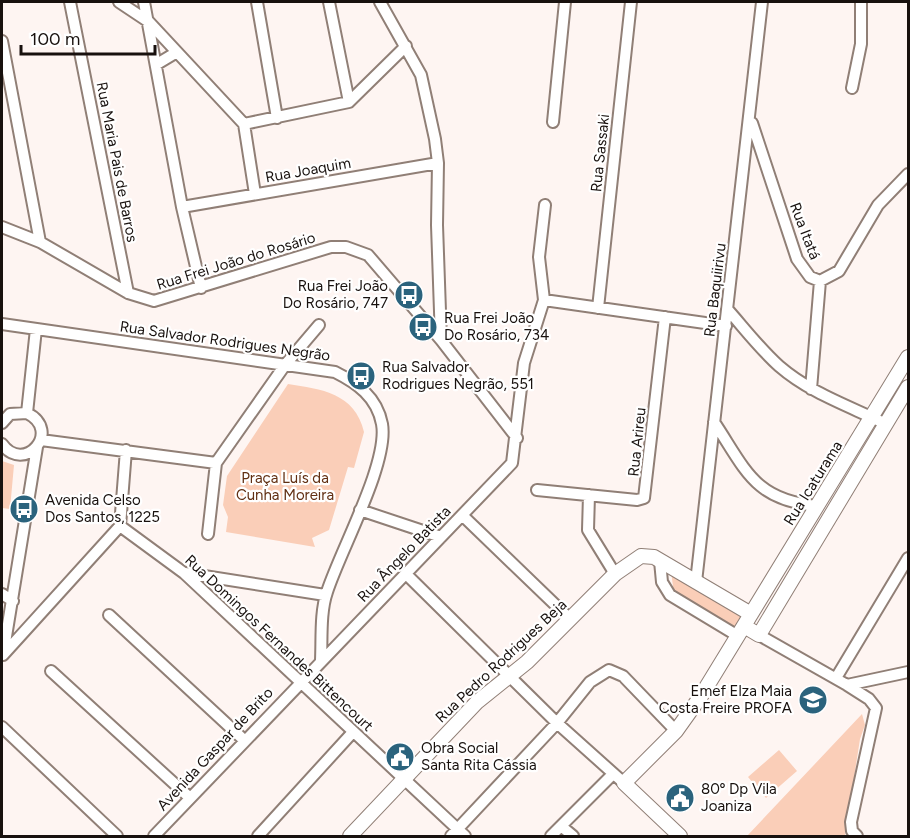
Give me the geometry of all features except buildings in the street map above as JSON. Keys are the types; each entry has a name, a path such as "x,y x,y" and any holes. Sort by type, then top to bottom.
{"street":[{"name":"Rua Maria Pais de Barros","path":"70,2 128,293"},
{"path":"118,2 149,22 244,124 255,194"},
{"path":"144,2 182,207 201,288"},
{"path":"257,2 277,118"},
{"path":"329,2 349,102"},
{"path":"380,2 421,75 438,163 437,225 441,340"},
{"path":"553,122 565,2"},
{"name":"Rua Sassaki","path":"598,308 631,2"},
{"name":"Rua Baquiirivu","path":"696,582 762,2"},
{"path":"852,88 861,44 861,2"},
{"path":"2,41 40,242"},
{"path":"244,124 349,102 406,46"},
{"path":"157,64 177,52"},
{"name":"Rua Itatá","path":"750,117 797,259 810,277 820,281 839,271 878,205 909,174"},
{"name":"Rua Joaquim","path":"182,207 438,163"},
{"path":"544,205 539,257 544,300 726,326"},
{"name":"Rua Frei João do Rosário","path":"2,227 40,242 128,293 154,301 331,248 346,247 368,255 441,340 517,438"},
{"path":"811,389 820,281"},
{"name":"Rua Ângelo Batista","path":"299,682 407,574 512,463 517,438 524,363 544,300"},
{"path":"728,310 778,365 811,389 879,421"},
{"name":"Rua Arireu","path":"537,490 637,500 645,495 665,318"},
{"name":"Rua Salvador Rodrigues Negrão","path":"2,324 335,372 354,382 368,394 377,409 381,422 381,446 360,510 326,595 321,660"},
{"path":"208,534 216,463 285,365 319,325"},
{"path":"27,413 36,329"},
{"name":"Rua Icaturama","path":"759,635 879,421 909,357"},
{"name":"Rua Icaturama","path":"618,779 676,731 818,506 879,421 909,387"},
{"path":"2,423 10,414 27,413 39,423 39,443 2,657"},
{"path":"714,422 750,476 761,488 790,503 818,506"},
{"path":"3,448 18,454 26,454 39,443 126,450 216,463"},
{"path":"2,657 120,526 126,450"},
{"path":"18,454 27,467 32,483"},
{"path":"589,495 588,530 615,574"},
{"path":"360,510 441,537"},
{"path":"462,516 570,619"},
{"name":"Rua Domingos Fernandes Bittencourt","path":"120,526 184,573 458,834"},
{"name":"Rua Pedro Rodrigues Beja","path":"350,837 477,702 510,676 615,574 645,555 660,561"},
{"path":"836,678 909,558"},
{"path":"660,561 662,582 670,595 744,625"},
{"path":"660,561 696,582 744,625 836,678 869,699 876,708 851,822 852,831 857,837"},
{"path":"184,573 326,595"},
{"path":"407,574 557,723 680,837"},
{"path":"2,594 13,602"},
{"path":"109,615 244,740"},
{"path":"458,834 599,674 613,670 622,676 676,731"},
{"path":"51,671 189,797"},
{"path":"847,685 909,672"},
{"name":"Avenida Gaspar de Brito","path":"154,837 299,682"},
{"path":"2,727 117,837"},
{"path":"266,834 353,732"},
{"path":"552,837 561,826 618,779"},
{"path":"561,826 573,837"}],"green space":[{"name":"Praça Luís da Cunha Moreira","path":"288,384 324,391 345,401 360,419 364,432 354,468 348,467 329,530 312,538 315,547 226,532 228,517 223,505 227,476"},
{"path":"2,461 14,465 10,509 2,508"},
{"path":"671,571 747,614 736,633 674,594"},
{"path":"862,714 865,725 860,739 845,836 747,836"},
{"path":"779,750 797,771 766,798 748,777"}],"place":[{"name":"Rua Frei João Do Rosário, 747","path":"409,295"},
{"name":"Rua Frei João Do Rosário, 734","path":"423,327"},
{"name":"Rua Salvador Rodrigues Negrão, 551","path":"361,376"},
{"name":"Avenida Celso Dos Santos, 1225","path":"24,509"},
{"name":"Emef Elza Maia Costa Freire PROFA","path":"813,700"},
{"name":"Obra Social Santa Rita Cássia","path":"400,757"},
{"name":"80º Dp Vila Joaniza","path":"680,798"}]}
